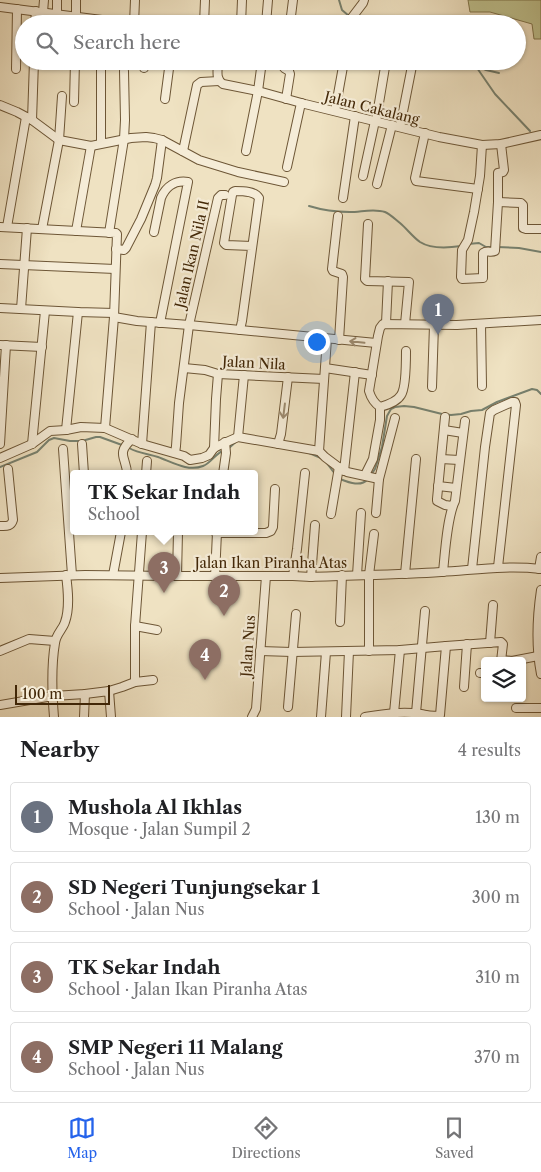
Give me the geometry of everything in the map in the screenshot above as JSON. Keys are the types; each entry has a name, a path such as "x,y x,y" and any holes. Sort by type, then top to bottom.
{"street":[{"path":"39,15 44,0"},
{"path":"55,14 57,0"},
{"path":"76,0 76,15"},
{"path":"134,15 135,0"},
{"path":"204,15 205,0"},
{"path":"241,15 242,0"},
{"path":"267,15 268,0"},
{"path":"291,15 293,0"},
{"path":"354,15 364,0"},
{"path":"0,7 58,15"},
{"path":"17,8 17,15"},
{"path":"33,70 29,118 4,227 113,233"},
{"path":"74,102 75,70"},
{"path":"101,70 101,144"},
{"path":"165,99 169,70"},
{"path":"184,146 197,85 201,82 219,81 218,70"},
{"path":"246,151 261,70"},
{"path":"286,99 290,72 288,70"},
{"path":"335,112 342,70"},
{"path":"363,176 376,121 384,70"},
{"path":"377,184 396,126 411,70"},
{"path":"105,428 114,315 116,249 113,233 124,139 124,71"},
{"name":"Jalan Cakalang","path":"219,81 222,84 335,112 439,137 482,145 501,144 541,135"},
{"path":"42,229 59,140 62,96"},
{"path":"287,167 301,103"},
{"path":"0,105 29,118 59,140 91,146 124,139 146,137 184,146 199,160 284,182"},
{"path":"343,198 355,116"},
{"path":"425,133 414,178 416,181 478,189"},
{"path":"116,249 124,250 126,248 140,220 157,178 162,140"},
{"path":"482,145 478,189 471,226 462,250 462,278 483,278 483,252 494,252 498,173 504,170 501,144"},
{"path":"76,231 91,146"},
{"path":"142,444 156,323 188,182 178,182 170,186 163,193 154,232"},
{"path":"240,330 252,246 258,197 254,194 235,191 232,195 224,243 226,245 252,246"},
{"name":"Jalan Ikan Nila II","path":"189,324 218,198 221,195 225,195"},
{"path":"498,202 521,203 523,205 523,228 526,230 541,229"},
{"path":"338,216 332,270 341,273 343,277 338,340"},
{"path":"368,224 365,279 367,281 409,282 405,324"},
{"path":"21,308 27,228"},
{"path":"0,264 115,269"},
{"path":"386,323 388,281"},
{"path":"0,308 114,315 156,323 189,324 376,343"},
{"path":"32,444 45,310"},
{"path":"66,430 78,312"},
{"path":"380,407 370,397 369,391 376,343 382,325 386,323 481,324 541,320"},
{"path":"175,453 189,324"},
{"path":"481,324 482,386"},
{"path":"432,388 434,325"},
{"path":"319,451 327,339"},
{"path":"0,444 3,345 42,347"},
{"path":"380,407 388,405 401,395 404,388 406,351"},
{"name":"Jalan Nila","path":"184,368 205,370 218,374 324,379"},
{"path":"325,368 372,375"},
{"path":"331,514 336,480 341,469 355,372"},
{"path":"0,458 32,444 50,431 81,427 105,428 127,444 142,444 175,453 190,460 202,458 209,455 214,448 218,374"},
{"path":"214,448 226,447 238,437 244,375"},
{"path":"278,444 288,378"},
{"path":"472,569 490,413 515,402 515,426 498,567"},
{"path":"376,513 371,477 380,420 380,407"},
{"path":"445,417 437,501 452,506"},
{"path":"371,477 395,418"},
{"path":"443,572 452,506 455,501 465,421"},
{"path":"444,430 463,433"},
{"path":"238,437 319,451 341,469 371,477"},
{"path":"82,444 84,470"},
{"path":"127,444 124,462 127,470"},
{"path":"223,470 226,447"},
{"path":"54,717 53,662 56,638 65,624 68,607 70,508 63,449"},
{"path":"405,574 416,459"},
{"path":"441,459 459,460"},
{"path":"146,470 147,462"},
{"path":"0,526 9,526 13,520 8,469"},
{"path":"293,576 305,474"},
{"path":"438,486 456,488"},
{"path":"258,532 271,531 273,527 275,489"},
{"path":"357,575 361,514"},
{"path":"311,577 315,525"},
{"path":"369,651 369,575 374,534"},
{"path":"113,575 120,535"},
{"path":"135,682 135,626 142,535"},
{"path":"177,576 178,535"},
{"path":"215,576 216,535"},
{"path":"540,569 541,557"},
{"name":"Jalan Ikan Piranha Atas","path":"0,578 69,575 311,577 443,572 498,567 540,569"},
{"path":"340,622 342,575"},
{"name":"Jalan Nus","path":"252,717 256,709 266,576"},
{"path":"540,670 538,656 541,590"},
{"path":"490,643 493,604"},
{"path":"416,713 425,611"},
{"path":"288,707 296,614"},
{"path":"135,626 157,630"},
{"path":"0,650 29,639 56,638"},
{"path":"260,652 400,650 502,643 501,657"},
{"path":"464,687 467,644"},
{"path":"365,717 394,713 438,716 440,713 446,646"},
{"path":"394,713 400,650"},
{"path":"346,717 349,651"},
{"path":"321,717 326,652"},
{"path":"526,658 538,656"},
{"path":"0,704 53,696 109,691 135,682 153,680"},
{"path":"109,691 111,717"},
{"path":"84,694 84,717"},
{"path":"516,708 541,708"}],"green space":[{"path":"468,0 541,0 541,39 534,39 532,24 526,22 526,15 470,12"}],"waterway":[{"path":"339,0 342,10 348,15"},
{"path":"478,70 495,94 530,131"},
{"path":"486,70 499,73"},
{"path":"309,206 340,212 372,210 385,212 424,244 440,247 461,246"},
{"path":"468,244 479,243 486,247 492,247"},
{"path":"497,247 541,252"},
{"path":"371,475 375,469 382,447 387,416 391,409 395,407 414,407 451,415 482,410 497,402 532,389 537,390 541,394"},
{"path":"0,467 37,452 49,440 54,438 82,441 100,437 122,445"},
{"path":"229,448 238,440"},
{"path":"129,448 180,466 192,468 206,465 224,450"},
{"path":"309,453 321,458"},
{"path":"326,462 335,474"},
{"path":"340,479 359,484 368,479"}],"place":[{"name":"Mushola Al Ikhlas","path":"438,335"},
{"name":"TK Sekar Indah","path":"164,593"},
{"name":"SD Negeri Tunjungsekar 1","path":"224,616"},
{"name":"SMP Negeri 11 Malang","path":"205,680"}]}
